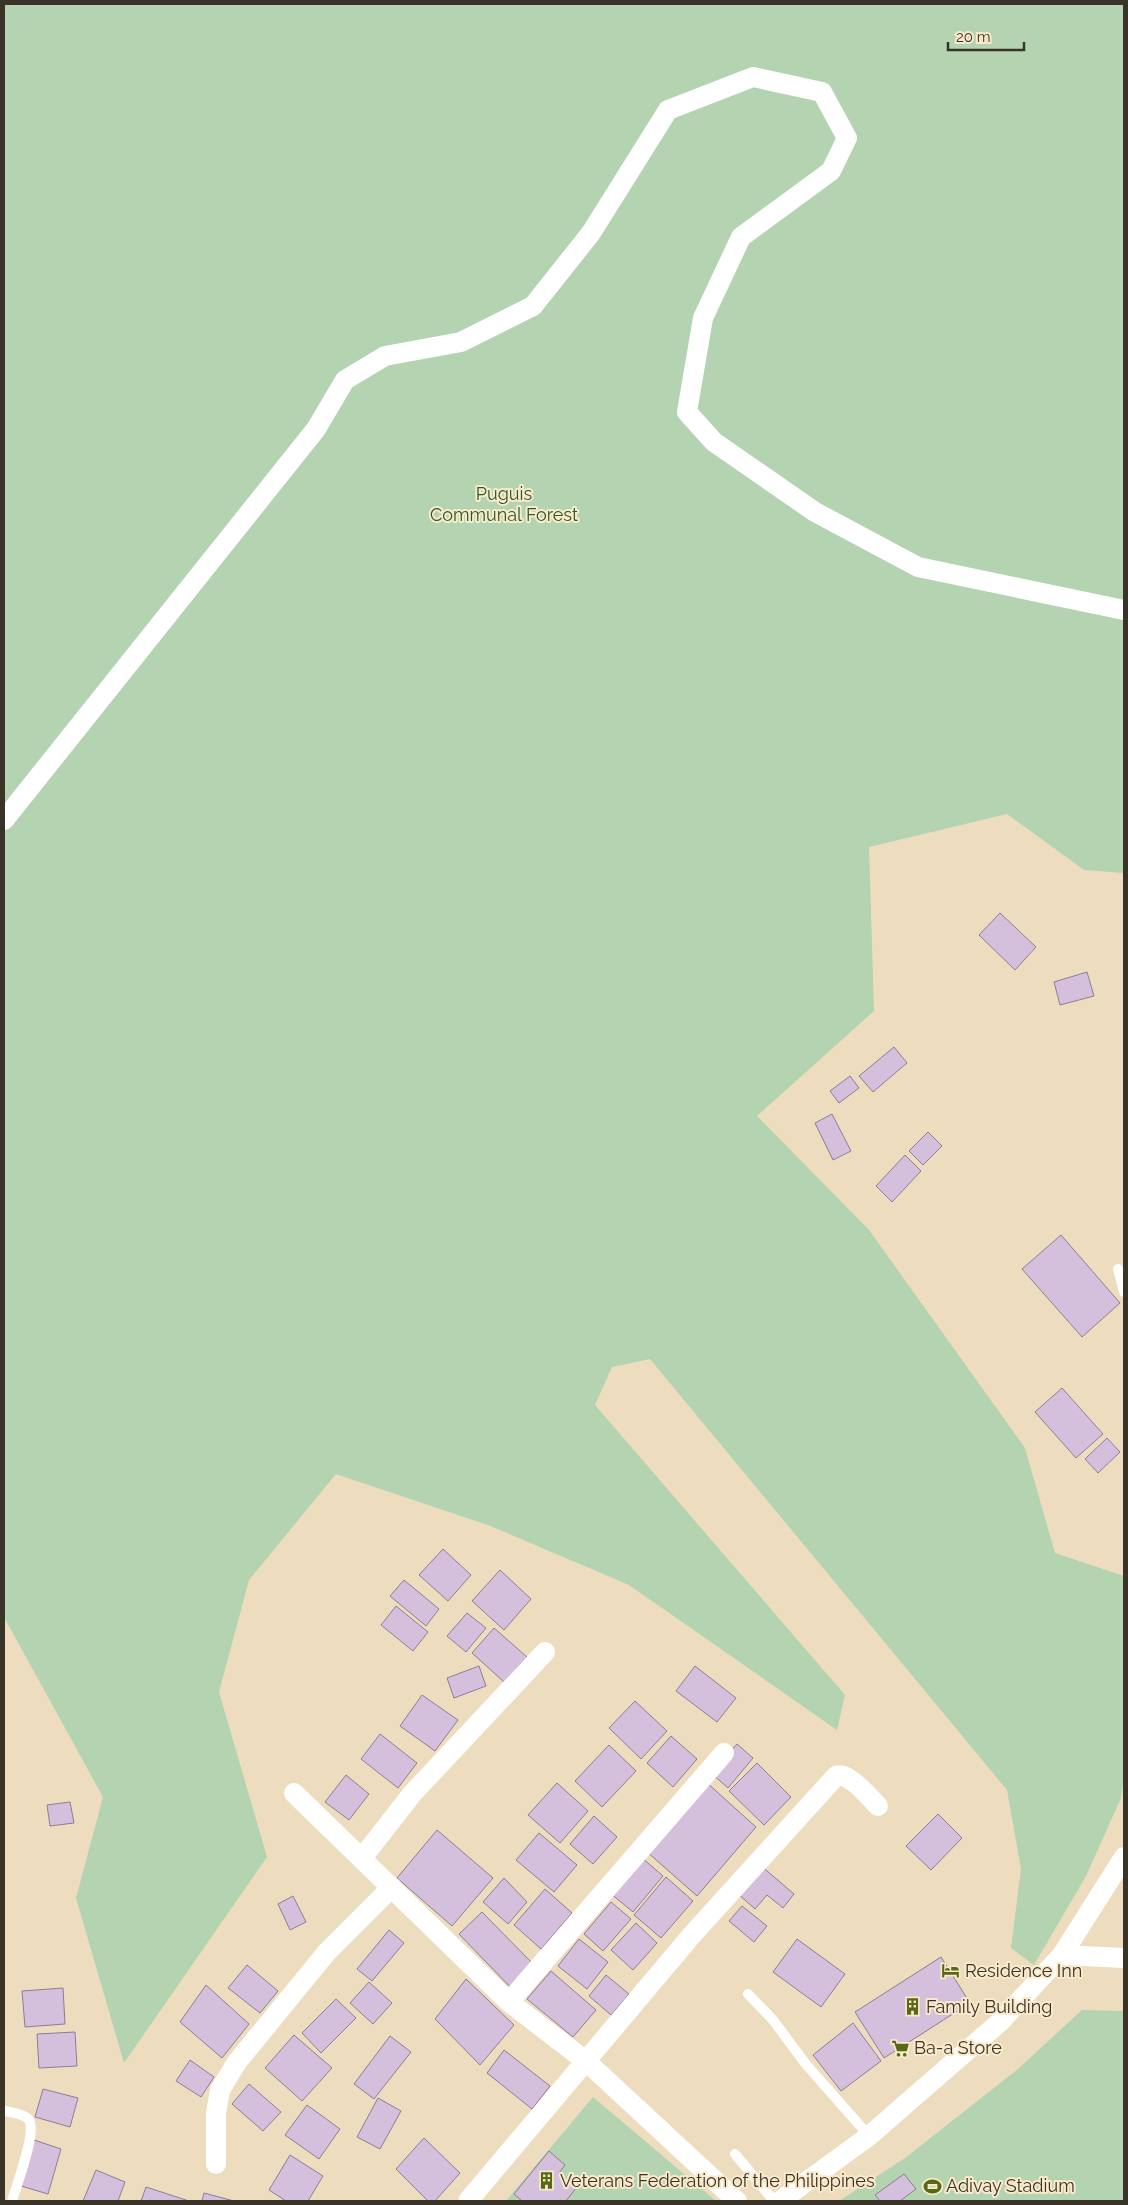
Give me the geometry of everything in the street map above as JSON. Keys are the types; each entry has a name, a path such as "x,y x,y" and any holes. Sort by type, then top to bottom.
{"street":[{"path":"4,820 316,428 345,380 385,356 461,342 533,306 591,233 668,110 753,77 822,92 847,138 830,172 741,237 703,318 687,412 714,442 815,512 918,567 1124,610"},
{"path":"362,1858 412,1794 545,1652"},
{"path":"509,2002 724,1753"},
{"path":"468,2201 587,2062 697,1929 836,1776 840,1774 847,1776 878,1806"},
{"path":"294,1792 509,2002 587,2062 737,2201"},
{"path":"780,2201 869,2136 1000,2022 1062,1955 1124,1857"},
{"path":"216,2164 216,2113 220,2090 237,2062 327,1952 392,1887"},
{"path":"1062,1955 1124,1958"}],"lane":[{"path":"1118,1269 1124,1292"},
{"path":"748,1994 773,2020 805,2063 869,2136"},
{"path":"4,2111 23,2116 29,2120 32,2127 30,2141 12,2201"},
{"path":"735,2154 774,2201"}],"green space":[{"name":"Puguis Communal Forest","path":"4,4 1124,4 1124,873 1084,870 1007,814 869,847 874,1011 757,1116 869,1230 1025,1448 1055,1553 1124,1576 1124,1776 1121,1798 1086,1876 1034,1965 1011,1948 1021,1869 1007,1790 650,1359 612,1367 595,1405 845,1695 837,1730 629,1585 488,1525 336,1474 249,1580 219,1692 267,1857 124,2063 76,1898 103,1797 4,1617"},
{"path":"1082,2010 1124,2011 1124,2201 839,2201 905,2158 1018,2069"},
{"path":"593,2097 716,2201 506,2201"}],"building":[{"path":"1000,913 1036,947 1015,970 979,935"},
{"path":"1087,972 1094,996 1060,1005 1054,982"},
{"path":"894,1047 907,1063 873,1092 859,1076"},
{"path":"850,1076 859,1088 839,1103 830,1091"},
{"path":"832,1114 851,1151 833,1160 815,1123"},
{"path":"928,1132 942,1146 923,1165 909,1151"},
{"path":"905,1155 921,1171 892,1202 876,1186"},
{"path":"1061,1235 1120,1303 1082,1337 1022,1269"},
{"path":"1062,1388 1103,1434 1076,1458 1035,1412"},
{"path":"1107,1438 1120,1452 1098,1473 1085,1459"},
{"path":"443,1549 471,1575 448,1601 419,1575"},
{"path":"500,1570 531,1599 504,1630 472,1601"},
{"path":"404,1580 439,1609 426,1626 390,1596"},
{"path":"396,1606 428,1632 413,1651 381,1625"},
{"path":"467,1613 486,1628 466,1652 447,1636"},
{"path":"494,1628 527,1657 504,1682 472,1653"},
{"path":"479,1666 486,1686 454,1698 447,1678"},
{"path":"695,1666 736,1698 717,1722 676,1691"},
{"path":"422,1695 458,1720 435,1751 400,1726"},
{"path":"635,1701 667,1731 641,1759 609,1728"},
{"path":"380,1734 417,1763 398,1788 361,1759"},
{"path":"671,1736 697,1759 673,1787 647,1763"},
{"path":"737,1744 753,1758 728,1788 711,1773"},
{"path":"609,1745 636,1771 602,1807 575,1781"},
{"path":"757,1763 791,1797 764,1825 729,1791"},
{"path":"346,1775 369,1794 349,1820 325,1802"},
{"path":"706,1782 756,1827 697,1896 646,1851"},
{"path":"557,1783 588,1811 560,1843 528,1815"},
{"path":"70,1802 74,1823 50,1826 47,1805"},
{"path":"938,1814 962,1838 931,1870 906,1846"},
{"path":"594,1816 617,1837 593,1864 570,1844"},
{"path":"437,1830 493,1878 452,1926 397,1878"},
{"path":"539,1833 577,1865 554,1892 516,1860"},
{"path":"641,1857 663,1876 633,1912 610,1893"},
{"path":"760,1865 794,1894 783,1908 767,1895 755,1909 737,1893"},
{"path":"666,1877 693,1901 661,1938 634,1915"},
{"path":"504,1878 527,1902 508,1924 483,1902"},
{"path":"545,1889 572,1913 541,1949 514,1925"},
{"path":"293,1896 306,1922 290,1930 278,1904"},
{"path":"611,1902 631,1919 603,1951 584,1934"},
{"path":"742,1906 767,1926 754,1942 729,1921"},
{"path":"482,1912 536,1967 513,1990 459,1934"},
{"path":"636,1923 657,1943 633,1970 611,1950"},
{"path":"389,1930 404,1943 372,1981 357,1969"},
{"path":"579,1939 608,1962 587,1989 558,1966"},
{"path":"797,1939 845,1974 821,2007 773,1972"},
{"name":"Family Building","path":"941,1957 970,2003 884,2058 855,2012"},
{"path":"247,1965 278,1991 260,2013 228,1988"},
{"path":"551,1971 596,2010 573,2037 527,1999"},
{"path":"606,1975 629,1994 611,2015 589,1996"},
{"path":"466,1979 514,2025 480,2065 435,2019"},
{"path":"369,1982 392,2003 373,2024 350,2003"},
{"path":"206,1985 249,2024 222,2058 180,2022"},
{"path":"63,1988 65,2024 25,2027 22,1991"},
{"path":"336,1999 356,2018 321,2053 302,2033"},
{"path":"853,2023 881,2061 841,2091 813,2055"},
{"path":"75,2032 77,2066 39,2068 37,2034"},
{"path":"294,2035 332,2068 302,2101 265,2068"},
{"path":"390,2036 411,2052 374,2099 354,2084"},
{"path":"504,2050 550,2086 532,2109 487,2073"},
{"path":"190,2060 214,2077 201,2097 176,2081"},
{"path":"249,2084 281,2112 263,2131 232,2104"},
{"path":"43,2089 78,2098 70,2127 35,2117"},
{"path":"378,2098 401,2111 380,2149 357,2137"},
{"path":"307,2105 340,2129 319,2159 285,2135"},
{"path":"424,2138 460,2173 435,2201 428,2201 396,2169"},
{"path":"34,2140 61,2149 48,2194 21,2186"},
{"name":"Veterans Federation of the Philippines","path":"549,2151 565,2165 558,2174 576,2188 566,2201 522,2201 514,2194"},
{"path":"290,2155 323,2176 308,2201 286,2201 269,2190"},
{"path":"96,2170 125,2182 118,2201 83,2201"},
{"path":"904,2174 916,2189 900,2201 880,2201 875,2195"},
{"path":"146,2187 189,2201 141,2201"},
{"path":"204,2193 234,2201 202,2201"}],"place":[{"name":"Residence Inn","path":"951,1971"},
{"name":"Family Building","path":"912,2007"},
{"name":"Ba-a Store","path":"900,2048"},
{"name":"Veterans Federation of the Philippines","path":"546,2181"},
{"name":"Adivay Stadium","path":"932,2186"}]}
